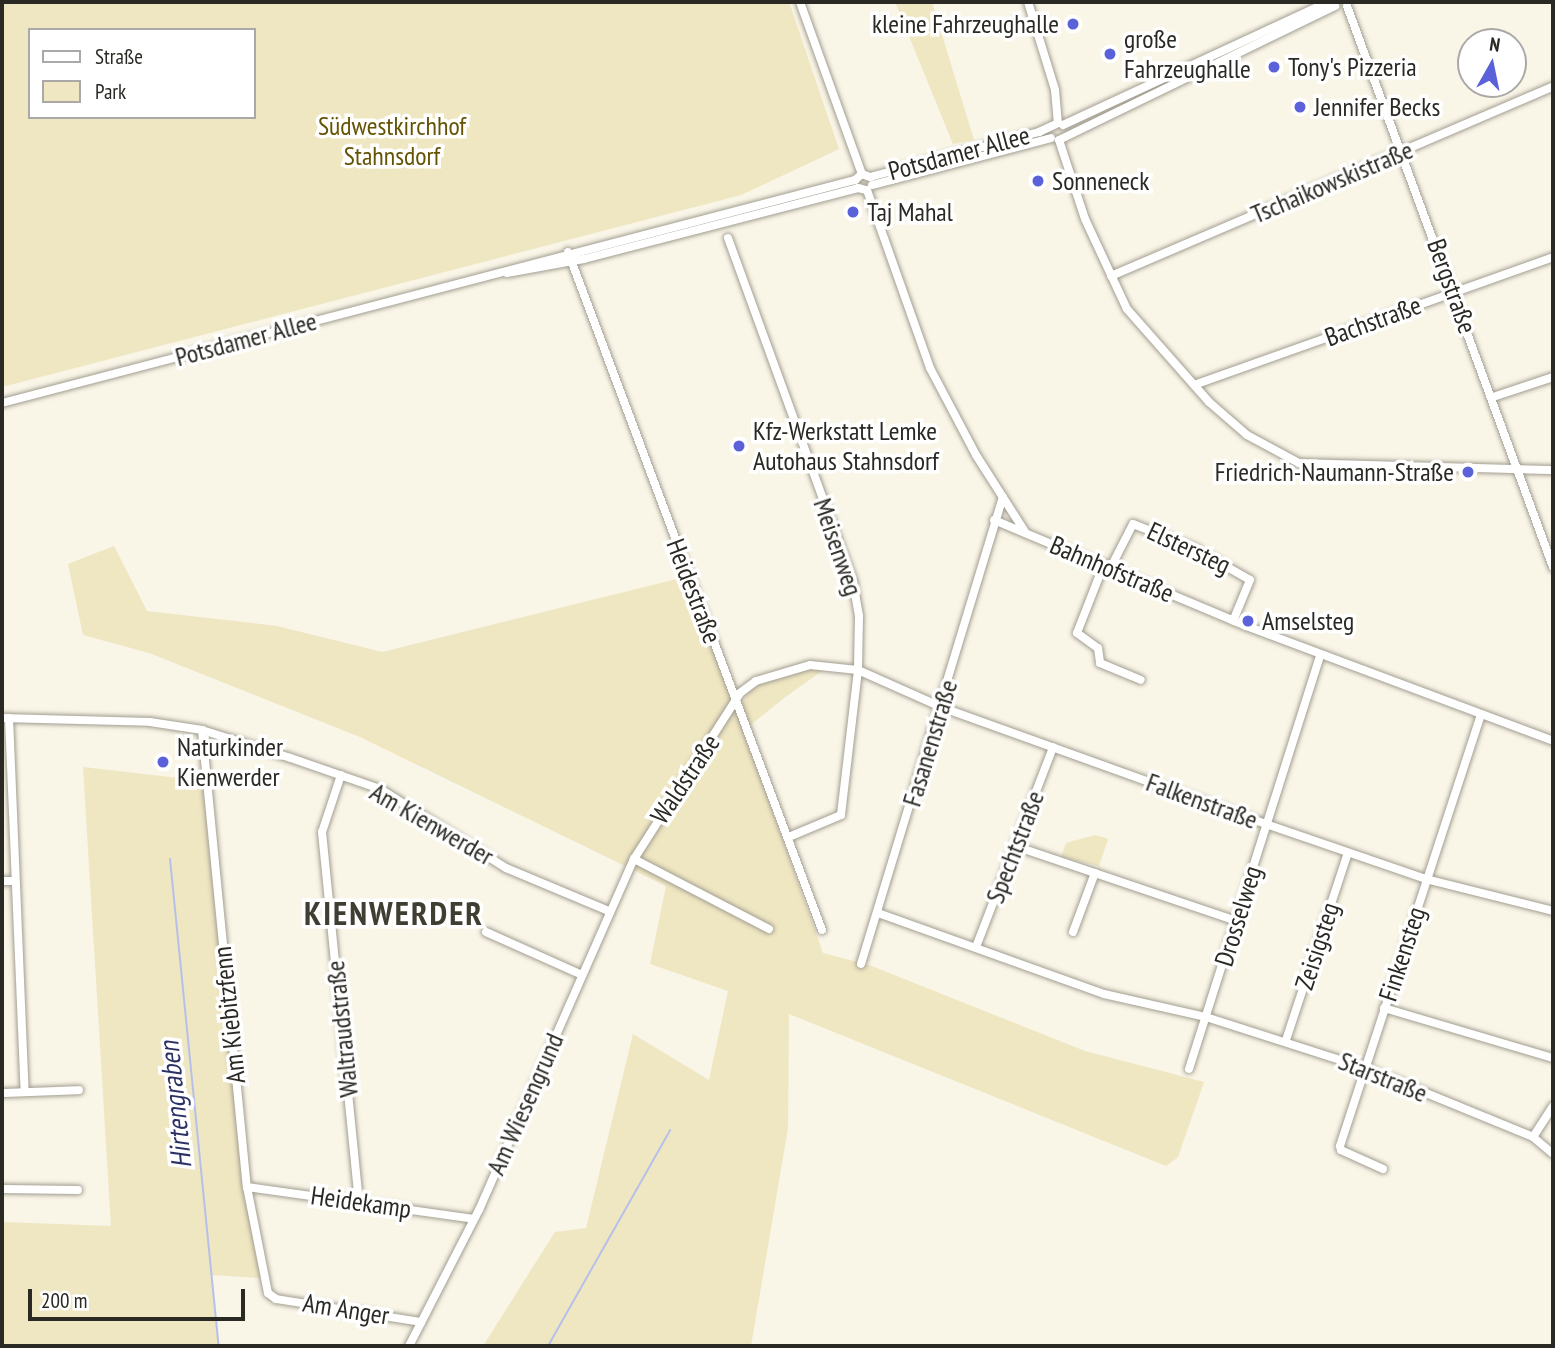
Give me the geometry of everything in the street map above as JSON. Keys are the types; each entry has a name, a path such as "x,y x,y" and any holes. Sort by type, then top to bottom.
{"street":[{"name":"Bahnhofstraße","path":"800,2 930,368 1025,532 1233,621 1553,741"},
{"path":"1028,2 1055,90 1063,127"},
{"name":"Potsdamer Allee","path":"1063,127 1332,3"},
{"path":"1332,3 1348,4"},
{"name":"Bergstraße","path":"1348,4 1520,468 1553,567"},
{"name":"Tschaikowskistraße","path":"1111,276 1553,87"},
{"path":"1053,136 1063,127"},
{"path":"1053,136 1063,127"},
{"name":"Potsdamer Allee","path":"2,403 491,275 568,252 1053,136"},
{"path":"1053,136 1127,309 1235,427 1299,463 1553,470"},
{"name":"Potsdamer Allee","path":"491,275 571,261 864,182"},
{"name":"Meisenweg","path":"728,239 853,582 859,616 858,670 841,815 789,836"},
{"name":"Heidestraße","path":"568,252 822,930"},
{"name":"Bachstraße","path":"1194,384 1553,257"},
{"path":"1493,397 1553,377"},
{"name":"Fasanenstraße","path":"861,964 1003,497"},
{"path":"994,520 1025,532"},
{"name":"Elstersteg","path":"1107,566 1129,528 1138,524 1250,580 1233,621"},
{"path":"1107,566 1077,633 1098,648 1100,663 1141,680"},
{"name":"Drosselweg","path":"1206,1017 1320,654"},
{"name":"Waldstraße","path":"634,859 736,700 756,681 797,667 858,670"},
{"name":"Falkenstraße","path":"858,670 941,707 1348,853 1426,879 1553,911"},
{"name":"Finkensteg","path":"1383,1168 1341,1150 1384,1008 1481,715"},
{"path":"5,718 9,881 25,1092"},
{"name":"Am Kienwerder","path":"5,718 120,720 202,730 380,789 506,868 609,911"},
{"name":"Am Kiebitzfenn","path":"202,730 247,1187 271,1297"},
{"name":"Spechtstraße","path":"976,947 1053,747"},
{"name":"Waltraudstraße","path":"341,775 322,832 359,1203"},
{"path":"1014,846 1236,921"},
{"name":"Zeisigsteg","path":"1286,1040 1348,853"},
{"path":"634,859 769,929"},
{"name":"Am Wiesengrund","path":"410,1346 474,1219 634,859"},
{"path":"1073,932 1095,873"},
{"name":"Starstraße","path":"878,913 1104,994 1206,1017 1286,1040 1365,1068 1533,1137 1553,1154"},
{"path":"486,932 582,975"},
{"path":"1384,1008 1553,1058"},
{"path":"1189,1069 1206,1017"},
{"path":"2,1093 79,1090"},
{"path":"1533,1137 1553,1106"},
{"name":"Heidekamp","path":"247,1187 474,1219"},
{"path":"2,1189 78,1190"},
{"name":"Am Anger","path":"271,1297 421,1322"}],"green space":[{"name":"Südwestkirchhof Stahnsdorf","path":"2,2 789,2 839,149 741,195 2,387"},
{"path":"895,2 932,2 974,140 953,144"},
{"path":"114,546 147,611 277,626 382,652 689,576 823,953 869,965 1085,1051 1204,1082 1178,1157 1166,1166 789,1014 788,1128 751,1346 483,1346 555,1232 586,1228 633,1034 709,1080 728,991 650,964 666,886 360,737 149,653 83,635 68,564"},
{"path":"826,668 748,727 741,707 752,686 797,669"},
{"path":"83,767 204,781 245,1188 262,1278 211,1275 218,1344 225,1346 2,1346 2,1222 111,1226"},
{"path":"1095,835 1108,839 1099,866 1061,857 1066,843"}],"waterway":[{"name":"Hirtengraben","path":"170,859 219,1346"},
{"path":"548,1346 670,1130"}],"place":[{"name":"kleine Fahrzeughalle","path":"1073,24"},
{"name":"große Fahrzeughalle","path":"1110,54"},
{"name":"Tony's Pizzeria","path":"1274,67"},
{"name":"Jennifer Becks","path":"1300,107"},
{"name":"Sonneneck","path":"1038,181"},
{"name":"Taj Mahal","path":"853,212"},
{"name":"Kfz-Werkstatt Lemke Autohaus Stahnsdorf","path":"739,446"},
{"name":"Friedrich-Naumann-Straße","path":"1468,472"},
{"name":"Amselsteg","path":"1248,621"},
{"name":"Naturkinder Kienwerder","path":"163,762"}],"district":[{"name":"KIENWERDER","path":"394,913"}]}
